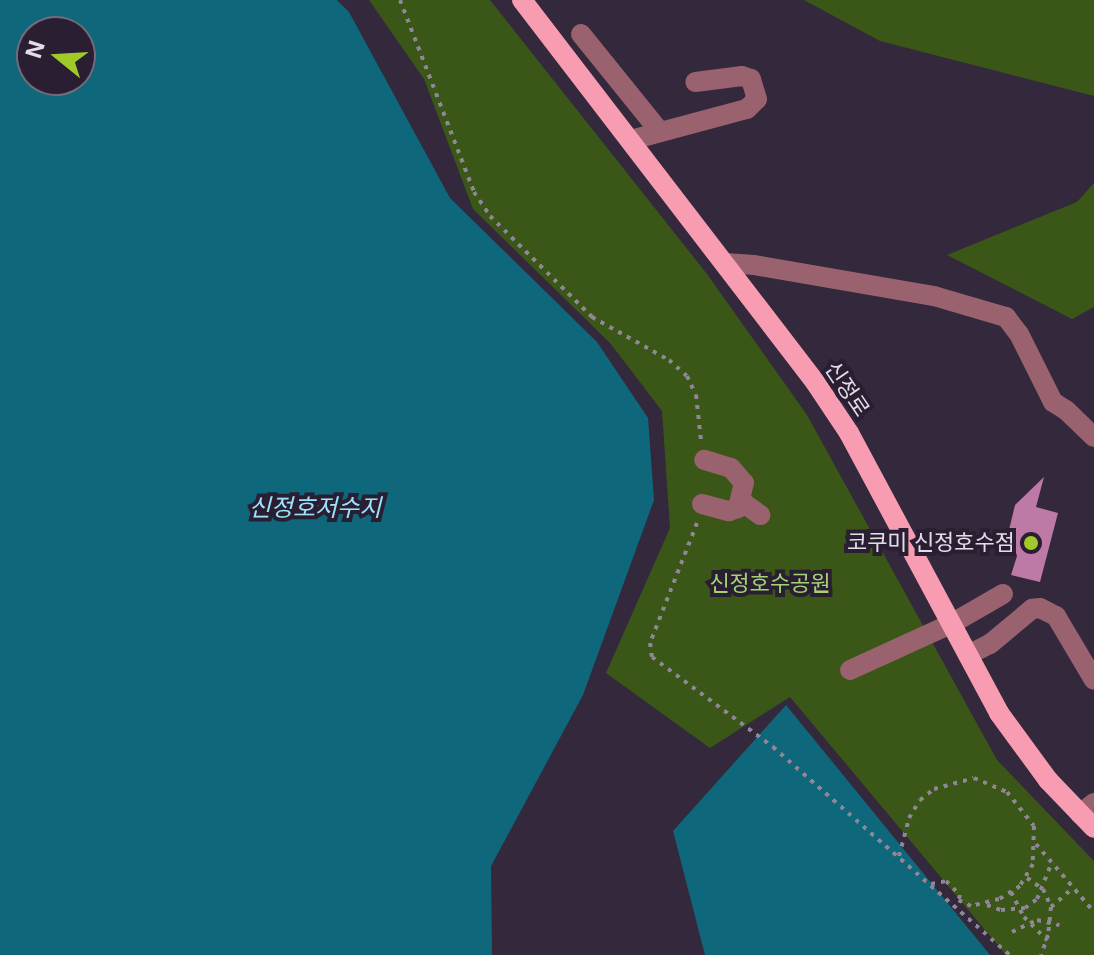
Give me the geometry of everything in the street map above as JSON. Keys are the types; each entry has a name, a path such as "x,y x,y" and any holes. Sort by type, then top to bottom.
{"main road":[{"name":"신정로","path":"522,0 815,382 849,433 999,713 1048,780 1089,815"}],"lane":[{"path":"581,34 660,132"},
{"path":"631,140 747,109 757,99 757,88 751,79 742,76 695,82"},
{"path":"726,263 934,296 1006,317 1019,334 1053,402 1094,437"},
{"path":"702,504 729,511 738,508 744,483 739,473 704,460"},
{"path":"741,501 760,515"},
{"path":"850,670 951,624 1003,594"},
{"path":"968,655 990,644 1032,609 1040,608 1056,616 1094,680"}],"path":[{"path":"400,0 474,192 490,216 592,317 669,360 687,376 696,395 704,460"},
{"path":"702,504 650,643 652,657 773,747 958,904 1010,955"},
{"path":"899,856 904,830 920,800 943,785 974,778 999,787 1016,801 1034,826 1035,857 1027,878 1011,892 985,904 958,904"},
{"path":"1035,843 1094,912"},
{"path":"985,904 1001,910 1019,910 1037,899 1052,862"},
{"path":"1027,878 1043,889 1051,907 1051,922 1041,955"},
{"path":"931,884 946,881 960,895 958,904"},
{"path":"1051,907 1063,901 1074,887"},
{"path":"1011,892 1019,910 1047,940"},
{"path":"1012,932 1028,922 1059,925"}],"green space":[{"name":"신정호수공원","path":"369,0 490,0 707,274 807,415 997,760 1094,861 1094,955 1006,955 790,697 710,748 606,673 670,528 662,411 610,343 473,209 424,79"},
{"path":"804,0 1094,0 1094,96 880,41"},
{"path":"1094,183 1094,307 1072,319 947,255 1077,202"}],"water":[{"name":"신정호저수지","path":"0,0 337,0 349,12 450,198 597,342 648,418 654,500 583,695 491,866 492,955 0,955"},
{"path":"786,705 990,955 705,955 673,831"}],"building":[{"name":"코쿠미 신정호수점","path":"1044,477 1036,507 1058,513 1040,582 1011,575 1017,556 1009,530 1015,505"}],"place":[{"name":"코쿠미 신정호수점","path":"1031,543"}]}
